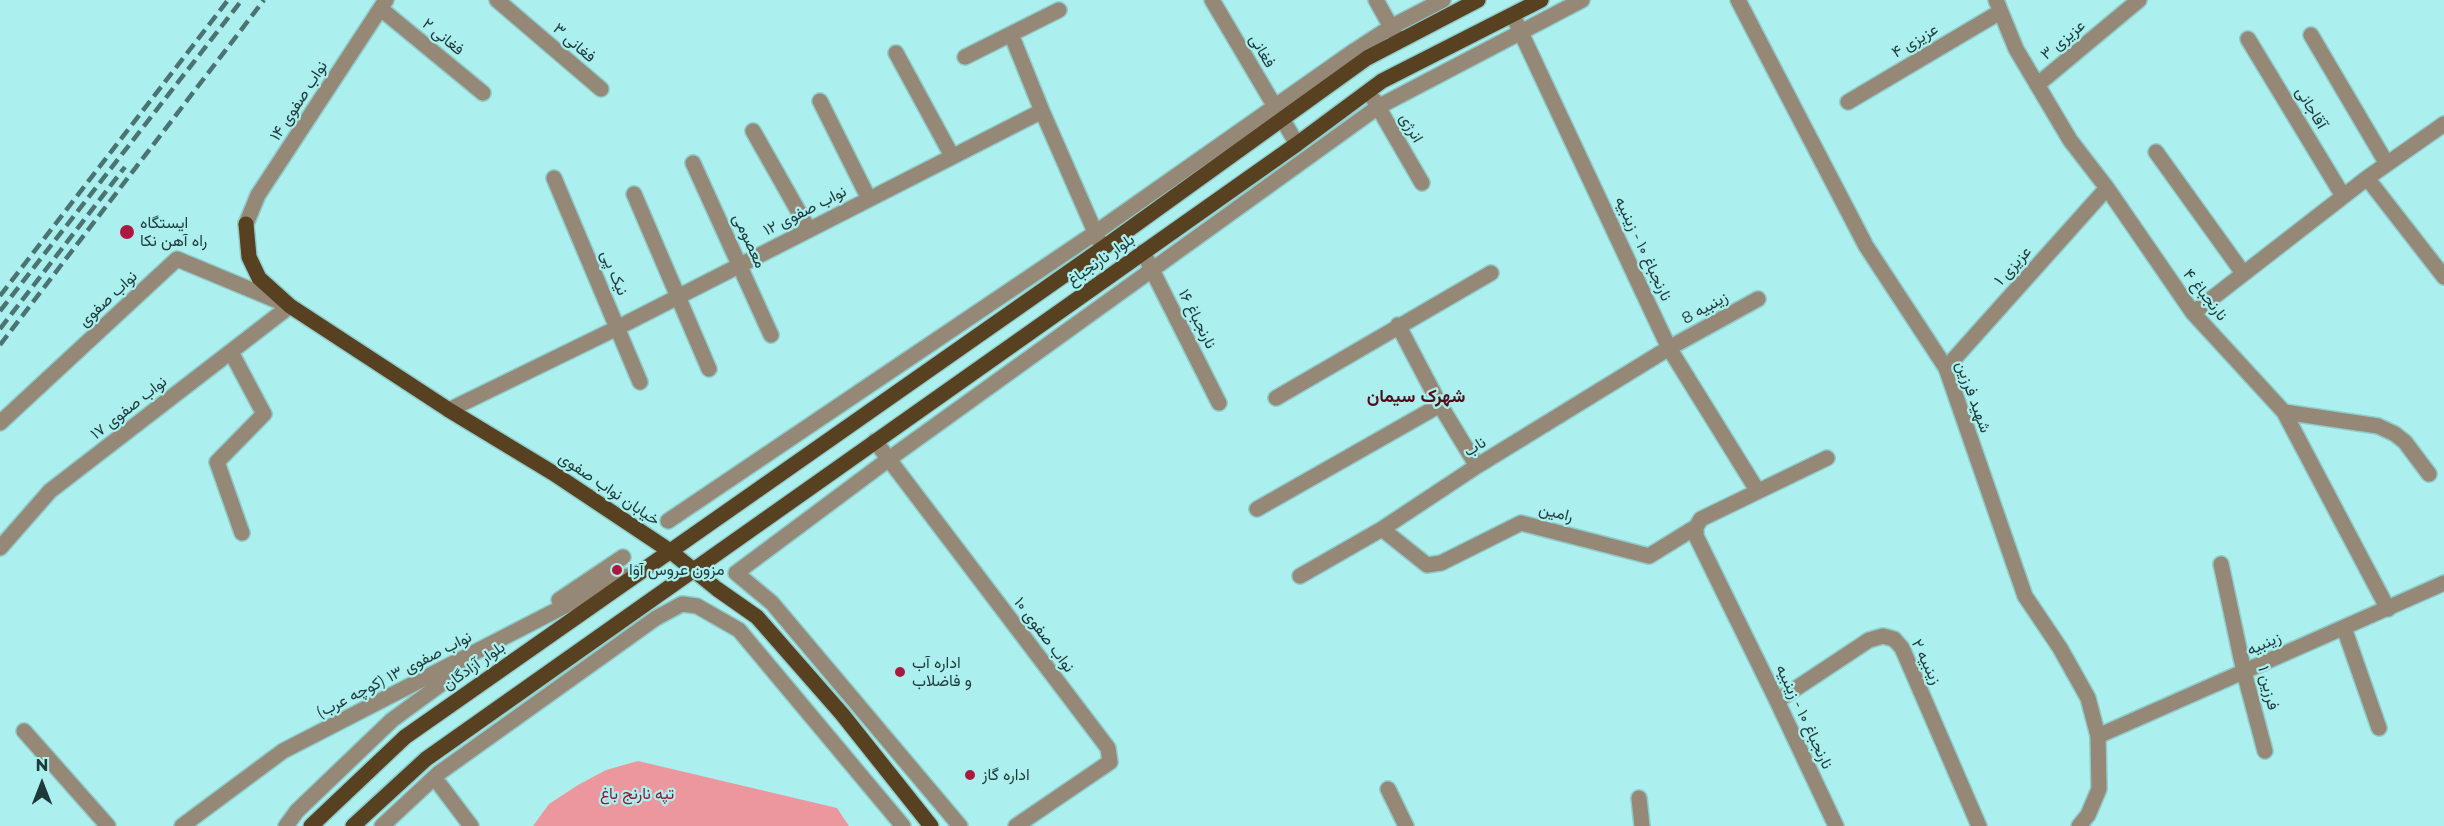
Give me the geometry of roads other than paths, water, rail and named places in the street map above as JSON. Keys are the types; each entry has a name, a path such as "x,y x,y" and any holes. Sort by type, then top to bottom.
{"main road":[{"name":"بلوار نارنجباغ","path":"670,551 1103,248 1367,58 1478,0"},
{"name":"بلوار نارنجباغ","path":"694,570 1297,144 1382,81 1541,0"},
{"name":"خیابان نواب صفوی","path":"246,224 249,257 259,278 290,306 449,410 553,473 670,551 757,617 842,714 931,826"},
{"name":"بلوار آزادگان","path":"312,826 405,737 670,551"},
{"path":"353,826 426,759 694,570"}],"street":[{"name":"فغانی ۳","path":"497,0 601,89"},
{"name":"فغانی","path":"1212,0 1281,121 1297,144"},
{"path":"1376,0 1398,42"},
{"path":"668,521 1095,232 1273,106 1391,27 1443,0"},
{"path":"960,826 772,603 736,573 889,459 1378,107 1582,0"},
{"name":"شهید فرزین","path":"1738,0 1866,246 1946,368 2025,596 2060,648 2088,698 2098,735 2098,789 2088,815 2079,826"},
{"name":"عزیزی ۳","path":"2037,85 2132,2"},
{"name":"فغانی ۲","path":"383,4 483,93"},
{"name":"نواب صفوی ۱۴","path":"246,224 258,195 383,4"},
{"name":"نارنجباغ ۴","path":"1998,6 2016,49 2070,140 2193,313 2284,412 2388,609"},
{"name":"عزیزی ۴","path":"1848,102 1998,6"},
{"path":"965,57 1059,10"},
{"name":"نارنجباغ ۱۰ - زینبیه","path":"1512,14 1669,348 1757,490"},
{"path":"1011,34 1042,111 1103,248"},
{"path":"2311,35 2387,164"},
{"name":"آقاجانی","path":"2248,39 2343,196"},
{"path":"896,53 952,156"},
{"name":"انرژی","path":"1369,91 1422,183"},
{"path":"820,101 869,199"},
{"name":"نواب صفوی ۱۲","path":"449,410 678,297 1042,111"},
{"path":"2193,313 2343,196 2444,124"},
{"path":"753,131 809,230"},
{"path":"2156,152 2243,273"},
{"name":"معصومی","path":"693,163 771,334"},
{"name":"نیک پی","path":"554,178 640,382"},
{"path":"2367,178 2444,277"},
{"name":"عزیزی ۱","path":"1946,368 2107,189"},
{"path":"634,194 709,369"},
{"name":"نارنجباغ ۱۶","path":"1143,252 1219,403"},
{"name":"نواب صفوی","path":"0,423 177,259 290,306"},
{"path":"1276,398 1491,273"},
{"name":"زینبیه 8","path":"1669,348 1758,299"},
{"name":"نواب صفوی ۱۷","path":"0,548 50,491 290,306"},
{"path":"1398,325 1440,405 1477,466"},
{"name":"ناب","path":"1300,576 1382,529 1477,466 1669,348"},
{"path":"231,352 264,414 217,462 242,533"},
{"path":"1257,509 1440,405"},
{"path":"2284,412 2378,426 2405,442 2429,474"},
{"name":"نواب صفوی ۱۰","path":"875,441 1108,748 1110,762 1017,826"},
{"path":"1696,526 1701,519 1827,458"},
{"name":"رامین","path":"1382,529 1427,565 1441,563 1521,523 1649,556 1696,526"},
{"name":"نارنجباغ ۱۰ - زینبیه","path":"1696,526 1696,536 1836,826"},
{"path":"286,826 297,811 392,720 502,639 623,556"},
{"name":"فرزین ۱","path":"2221,564 2244,672 2265,751"},
{"name":"نواب صفوی ۱۳ (کوچه عرب)","path":"190,824 283,751 620,578 633,575"},
{"name":"زینبیه","path":"2098,735 2444,583"},
{"path":"382,826 439,773 656,618 682,604 697,606 739,630 903,826"},
{"path":"2344,628 2379,728"},
{"name":"زینبیه ۲","path":"1777,700 1869,640 1882,636 1894,639 1902,648 1979,826"},
{"path":"24,730 108,826"},
{"path":"440,786 471,826"},
{"path":"1388,789 1406,826"},
{"path":"1639,798 1642,826"}],"railway":[{"path":"0,296 228,0"},
{"path":"0,311 242,0"},
{"path":"0,345 264,0"},
{"path":"0,329 125,167"}],"place":[{"name":"ایستگاه راه آهن نکا","path":"127,232"},
{"name":"مزون عروس آوا","path":"617,570"},
{"name":"اداره آب و فاضلاب","path":"900,672"},
{"name":"اداره گاز","path":"970,775"}],"district":[{"name":"شهرک سیمان","path":"1416,397"}],"park label":[{"name":"تپه نارنج باغ","path":"637,794"}]}
